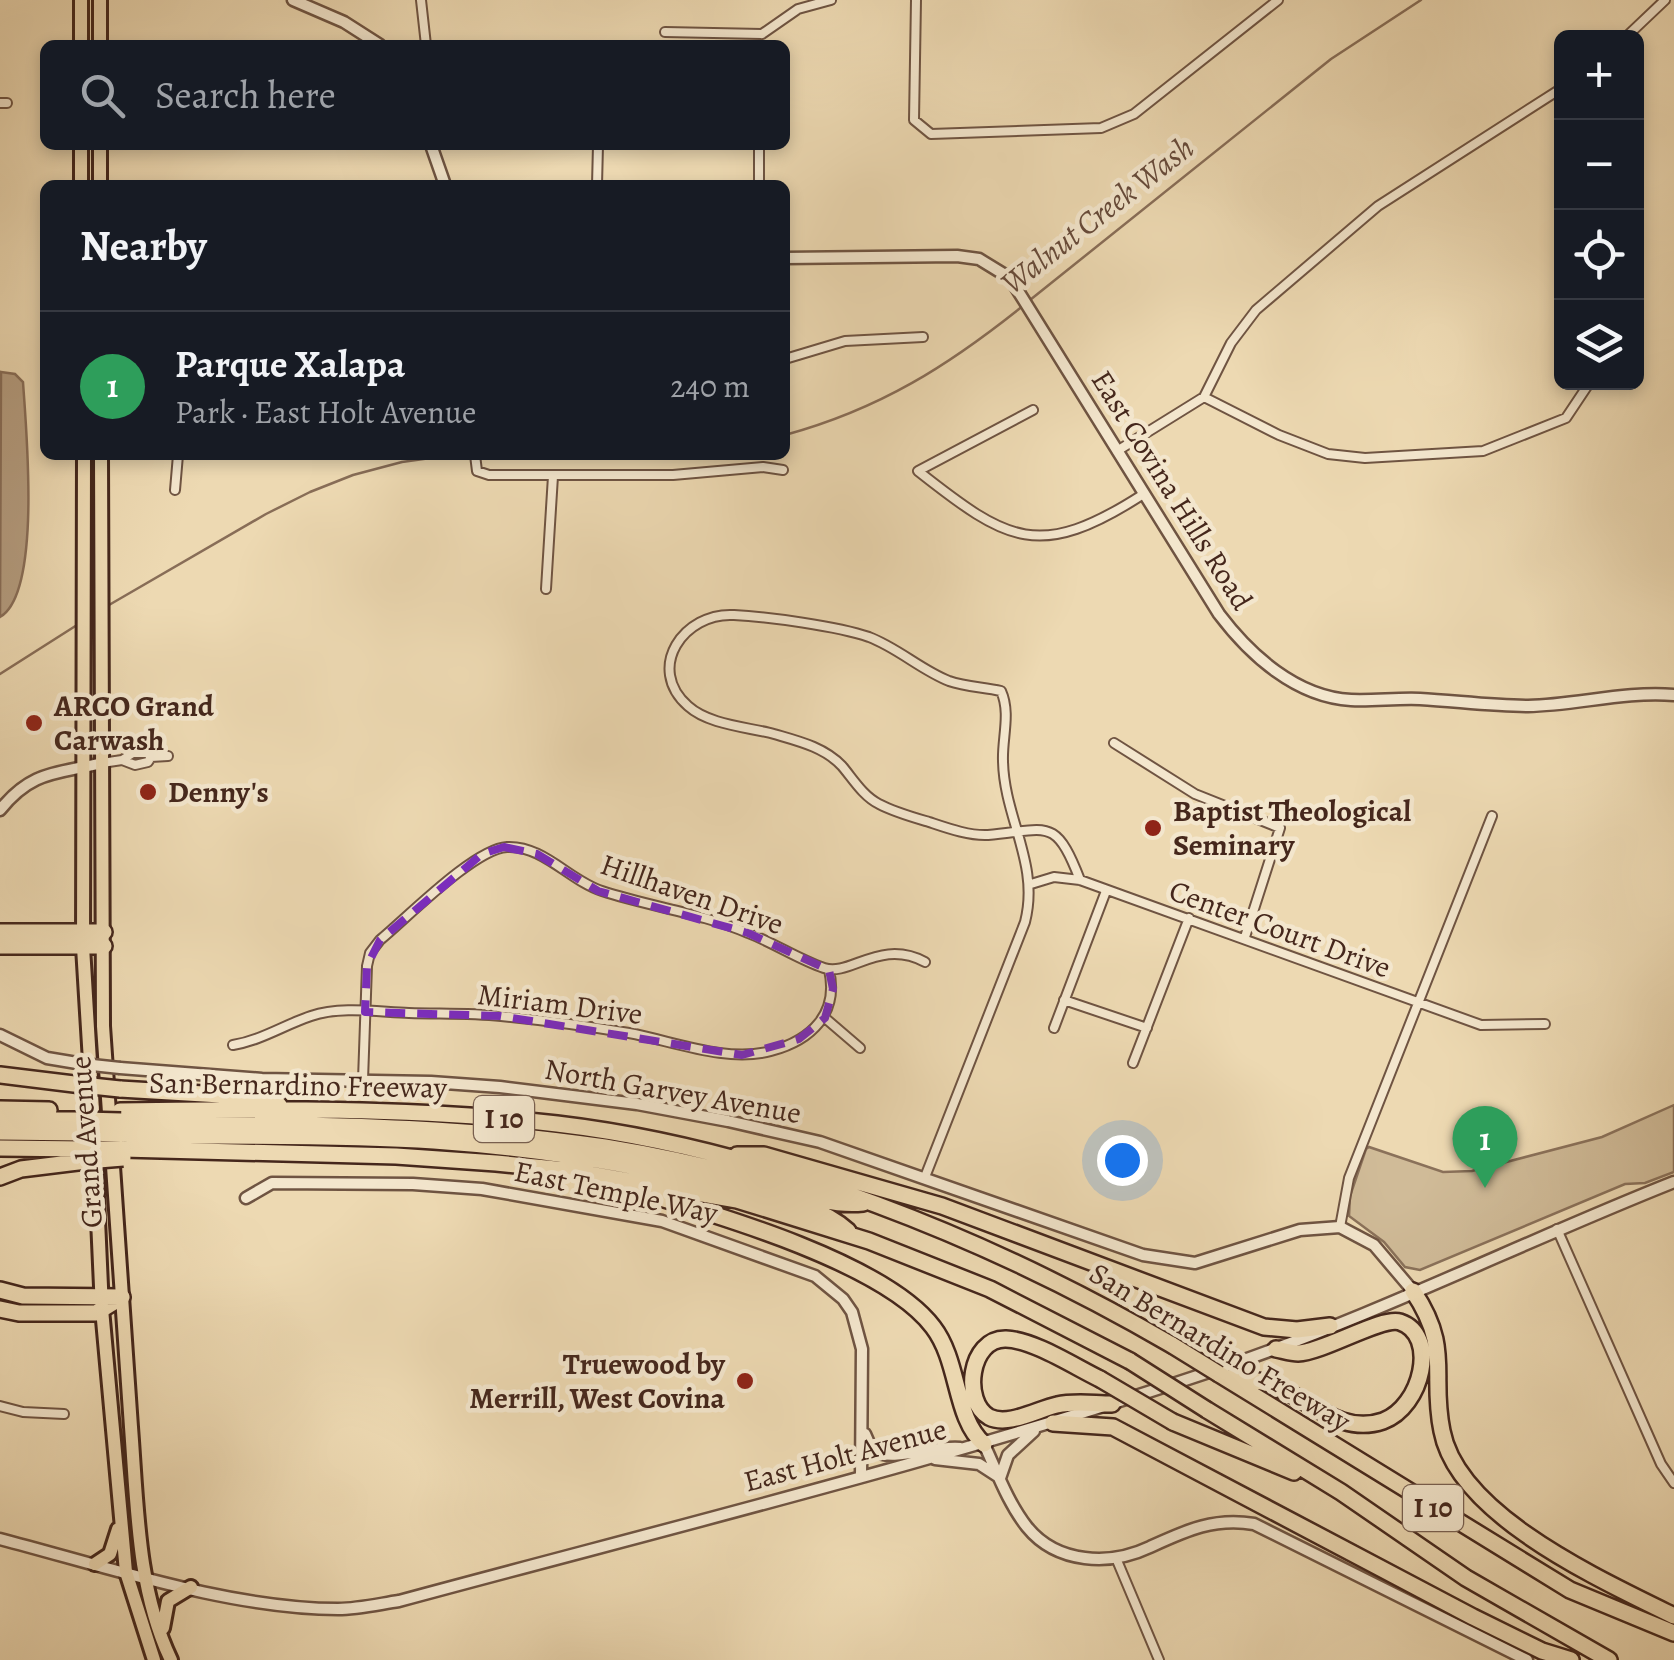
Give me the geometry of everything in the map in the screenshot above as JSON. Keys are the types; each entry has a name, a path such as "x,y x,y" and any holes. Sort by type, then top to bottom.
{"highway":[{"path":"0,932 83,940"},
{"path":"0,946 104,939"},
{"path":"0,1075 120,1089 254,1096 292,1109"},
{"name":"San Bernardino Freeway","path":"0,1148 292,1109 421,1112 561,1124 713,1154 868,1202 948,1232 1117,1313 1570,1590 1674,1633"},
{"name":"San Bernardino Freeway","path":"0,1110 85,1135"},
{"path":"0,1120 85,1135"},
{"path":"0,1132 122,1134 314,1123 515,1134 681,1162 753,1179 838,1206 868,1202"},
{"path":"122,1134 415,1140 528,1149 769,1197 834,1218 855,1237"},
{"name":"San Bernardino Freeway","path":"122,1134 156,1149 396,1156 566,1170 737,1200 855,1237 990,1289 1130,1361 1341,1492 1466,1578 1609,1660"},
{"path":"0,1177 85,1135"},
{"path":"713,1154 764,1156 942,1206 1264,1327 1298,1330 1330,1326"},
{"path":"566,1170 714,1214 862,1274 905,1298 948,1350 970,1432 984,1444"},
{"path":"0,1290 23,1296 102,1302 122,1297"},
{"path":"1413,1291 1436,1340 1442,1433 1465,1482 1508,1520 1554,1550 1674,1616"},
{"path":"0,1308 32,1313 96,1313 102,1302"},
{"path":"1219,1374 1276,1387 1348,1423 1371,1424 1391,1417 1408,1404 1418,1388 1422,1362 1413,1332 1398,1321 1298,1353 1276,1348"},
{"path":"1112,1404 1061,1404 1006,1420 990,1418 981,1409 976,1395 973,1366 981,1351 994,1341 1007,1339 1050,1354 1173,1422 1341,1492"},
{"path":"1046,1425 1114,1427 1473,1617 1542,1651 1571,1660"}],"main road":[{"path":"81,0 81,40"},
{"path":"100,0 100,40"},
{"path":"81,150 81,180"},
{"path":"100,150 100,180"},
{"name":"Grand Avenue","path":"84,460 83,940 102,1302 126,1572 154,1660"},
{"name":"Grand Avenue","path":"101,460 103,1026 137,1513 146,1577 172,1660"},
{"path":"95,1564 110,1554 120,1517"},
{"path":"163,1640 163,1615 168,1602 191,1587"}],"street":[{"path":"293,0 344,22 372,40"},
{"path":"421,0 425,40"},
{"path":"664,32 762,34 798,8 831,0"},
{"path":"916,0 914,120 931,134 1101,128 1134,114 1277,0"},
{"path":"1633,30 1665,0"},
{"path":"762,34 762,40"},
{"path":"1117,451 1204,397 1231,343 1256,310 1378,206 1554,93"},
{"path":"433,150 443,180"},
{"path":"597,180 598,150"},
{"path":"758,180 760,150"},
{"name":"East Covina Hills Road","path":"790,258 956,256 978,260 1010,278 1142,495 1242,643 1268,666 1323,694 1349,700 1395,698 1528,706 1601,696 1674,695"},
{"path":"790,358 845,341 923,337"},
{"path":"1204,397 1279,435 1328,454 1364,458 1483,451 1566,418 1585,390"},
{"path":"1032,410 918,470 971,513 1011,534 1060,535 1102,520 1142,495"},
{"path":"175,490 178,460"},
{"path":"475,460 476,471 489,475 673,475 762,466 783,470"},
{"path":"546,589 553,476"},
{"path":"925,1178 1025,922 1031,884 1016,830 1003,764 1006,702 1002,691 950,681 870,638 844,630 735,615 714,616 686,631 671,654 673,683 690,708 717,720 811,745 839,764 876,803 972,834 1002,832 1016,830 1027,828 1046,830 1062,842 1080,880 1054,878 1031,884"},
{"path":"1114,743 1195,794 1280,828 1246,938"},
{"path":"0,810 23,784 42,775 122,760 133,753 168,756"},
{"path":"1413,1291 1374,1244 1340,1227 1349,1178 1492,816"},
{"name":"Hillhaven Drive","path":"363,1080 366,966 370,953 380,940 482,854 504,847 537,854 598,890 748,932 828,970"},
{"name":"Center Court Drive","path":"1080,880 1481,1025 1545,1024"},
{"path":"1054,1028 1106,891"},
{"path":"1133,1063 1189,918"},
{"path":"860,1048 824,1018 833,989 828,970 895,953 926,962"},
{"path":"1064,1000 1147,1028"},
{"name":"Miriam Drive","path":"233,1045 255,1042 311,1016 365,1012 500,1016 629,1034 742,1056 772,1051 799,1039 824,1018"},
{"name":"North Garvey Avenue","path":"0,1035 48,1058 84,1064 262,1079 500,1088 692,1114 820,1142 1143,1255 1195,1264 1300,1230 1340,1227"},
{"name":"East Holt Avenue","path":"0,1539 267,1604 344,1609 400,1602 984,1444 1112,1404 1276,1348 1674,1182"},
{"name":"East Temple Way","path":"246,1198 272,1183 392,1183 482,1189 662,1221 816,1276 852,1312 862,1349 861,1476"},
{"path":"1557,1228 1660,1464 1674,1483"},
{"path":"0,1406 23,1412 64,1414"},
{"path":"862,1424 872,1450 878,1455 947,1446 967,1448"},
{"path":"1000,1478 1008,1456 1046,1425"},
{"path":"984,1444 1026,1525 1047,1544 1073,1556 1116,1558 1203,1524 1254,1524 1287,1537 1527,1660"},
{"path":"929,1459 978,1464 1000,1478"},
{"path":"1116,1558 1159,1660"}],"highlighted area":[{"path":"504,847 537,854 598,891 748,933 829,970 833,989 825,1018 799,1039 742,1055 500,1016 365,1012 367,966 380,940 482,854"}],"shaded area":[{"path":"1,372 15,374 23,382 28,508 22,577 13,602 0,617"},
{"path":"1674,1105 1674,1172 1645,1183 1625,1184 1420,1270 1405,1267 1384,1242 1349,1216 1350,1196 1369,1147 1443,1172 1472,1171 1602,1137"}],"waterway":[{"name":"Walnut Creek Wash","path":"1030,300 1331,59 1421,0"},
{"name":"Walnut Creek Wash","path":"790,433 852,412 912,383 1024,305"},
{"name":"Walnut Creek Wash","path":"109,605 310,492 353,475 416,460"},
{"name":"Walnut Creek Wash","path":"0,674 77,625"}],"place":[{"name":"ARCO Grand Carwash","path":"34,723"},
{"name":"Denny's","path":"148,792"},
{"name":"Baptist Theological Seminary","path":"1153,828"},
{"name":"Parque Xalapa","path":"1485,1188"},
{"name":"Truewood by Merrill, West Covina","path":"745,1381"}]}
